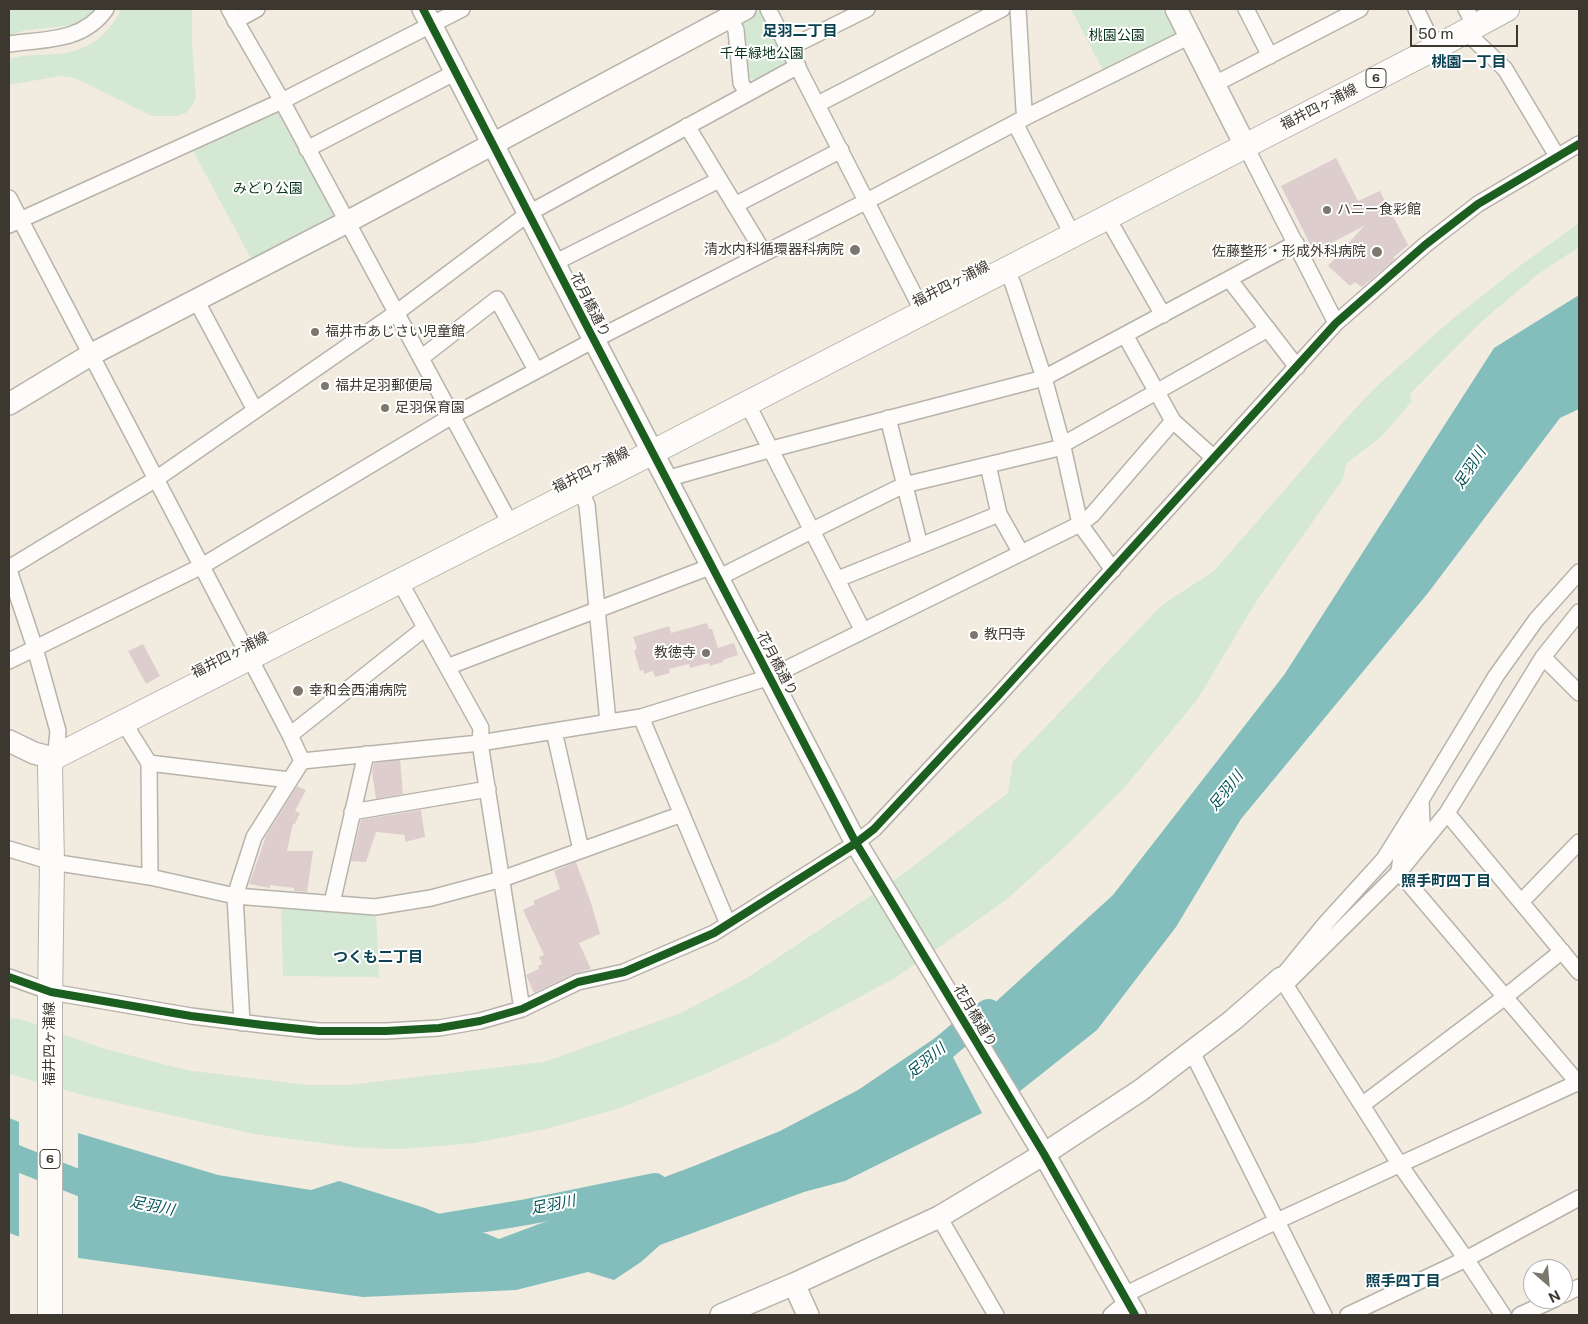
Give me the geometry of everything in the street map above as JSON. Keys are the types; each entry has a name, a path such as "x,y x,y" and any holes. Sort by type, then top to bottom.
{"main road":[{"name":"福井四ヶ浦線","path":"50,1315 52,862 50,767 53,758 653,452 1434,48 1469,22 1507,9"}],"street":[{"path":"9,44 69,36 85,30 98,20 106,9"},
{"path":"257,9 232,15 282,101 511,525"},
{"path":"15,223 282,101 427,17 462,9"},
{"path":"768,9 923,312"},
{"path":"789,48 867,9"},
{"path":"818,104 1002,9"},
{"path":"1018,9 1024,110 1021,120 1072,234"},
{"path":"1176,9 1336,323"},
{"path":"1246,9 1270,56"},
{"path":"1215,84 1360,9"},
{"path":"1416,9 1434,48"},
{"path":"737,13 736,30 742,83 747,93"},
{"path":"9,404 92,354 347,222 737,13"},
{"name":"花月橋通り","path":"427,17 859,848 1040,1147 1124,1307"},
{"path":"1469,22 1505,69 1557,156"},
{"path":"9,661 202,566 452,416 536,370 1021,120 1190,36"},
{"path":"9,741 34,753 53,758 56,751 58,731 35,648 9,569 156,479 396,313 529,213 798,66"},
{"path":"307,149 456,72"},
{"path":"687,126 764,253"},
{"path":"9,977 50,998 242,1023 319,1031 386,1031 439,1028 480,1021 522,1009 578,982 624,972 714,933 859,848 874,829 997,697 1336,323 1425,245 1478,204 1579,144"},
{"path":"735,205 841,150"},
{"path":"554,263 719,180"},
{"path":"9,198 15,223 92,354 290,734 302,761"},
{"path":"1107,216 1162,315"},
{"path":"666,479 888,418 1044,378 1296,244"},
{"path":"1006,270 1013,284 1044,378 1080,524 1112,570"},
{"path":"1230,279 1297,367"},
{"path":"421,358 497,299 536,370"},
{"path":"196,300 255,410"},
{"path":"447,667 597,609 715,572 812,530 904,485 1062,446 1268,328"},
{"path":"1125,335 1173,421 1214,458"},
{"path":"747,403 864,631"},
{"path":"888,418 920,546"},
{"path":"242,1023 235,896 254,837 302,761 480,743 641,717 770,677 1080,524 1092,515 1173,421"},
{"path":"988,465 999,514 1021,553"},
{"path":"580,489 588,505 608,722"},
{"path":"838,580 999,514"},
{"path":"1283,981 1325,924 1384,859 1422,800 1496,676 1536,620 1579,572"},
{"path":"400,582 481,728 480,743 522,1009"},
{"path":"721,1315 794,1284 939,1217 1040,1147 1142,1090 1283,981 1399,872 1447,813 1543,657 1579,612"},
{"path":"290,734 425,628"},
{"path":"1543,657 1579,693"},
{"path":"641,717 728,924"},
{"path":"124,723 149,763 150,878"},
{"path":"554,731 582,850"},
{"path":"332,903 366,754"},
{"path":"149,763 289,780"},
{"path":"352,812 488,789"},
{"path":"1124,1307 1276,1221 1579,1083 1399,872 1401,856 1422,823 1422,800"},
{"path":"1447,813 1579,972"},
{"path":"9,849 52,862 150,878 235,896 375,907 431,898 502,879 682,814"},
{"path":"1521,902 1579,842"},
{"path":"1362,1105 1506,997 1562,951"},
{"path":"1283,981 1400,1165 1503,1315"},
{"path":"1192,1052 1324,1315"},
{"path":"1348,1315 1466,1259 1579,1198"},
{"path":"939,1217 996,1315"},
{"path":"794,1284 808,1315"},
{"path":"1520,1315 1533,1309"}],"green space":[{"path":"9,9 100,9 85,24 27,30 9,35"},
{"path":"121,9 192,9 192,44 196,96 193,105 186,113 176,116 152,116 75,78 60,76 9,85 9,59 23,56 66,53 84,47 100,38 106,32"},
{"name":"桃園公園","path":"1071,9 1162,9 1175,33 1173,37 1105,74"},
{"name":"千年緑地公園","path":"757,10 767,16 793,64 758,82 743,75 737,21"},
{"name":"みどり公園","path":"280,112 341,219 253,262 192,149"},
{"path":"1579,223 1579,247 1538,274 1480,323 1410,394 1412,401 1382,436 1346,464 1343,479 1257,600 1197,700 1124,788 1067,845 1006,900 895,978 774,1043 705,1074 617,1109 546,1129 475,1143 403,1149 359,1148 254,1134 82,1095 9,1074 9,1018 20,1019 102,1048 174,1067 308,1085 348,1085 544,1062 681,1013 747,978 899,877 1008,793 1013,761 1162,605 1214,571 1352,412 1378,385 1450,321 1521,265"},
{"path":"281,905 376,914 379,977 283,976"}],"water":[{"path":"1579,295 1579,409 1560,418 1428,593 1241,819 1176,927 1097,1030 1010,1099 967,1028 1113,895 1284,675 1494,348"},
{"path":"941,1034 982,1113 845,1181 804,1192 660,1245 641,1262 614,1280 588,1272 516,1290 363,1297 78,1258 78,1133 218,1175 311,1190 339,1181 425,1208 499,1239 694,1166 780,1131 858,1090"},
{"path":"9,1118 27,1125 29,1240 9,1233"}],"pier":[{"path":"19,1120 29,1125 32,1240 30,1243 19,1239"},
{"path":"78,1131 78,1261 75,1258 76,1133"}],"building":[{"path":"1336,158 1358,201 1380,191 1408,245 1393,258 1395,259 1362,287 1355,282 1350,286 1328,266 1364,226 1314,252 1281,186"},
{"path":"707,623 709,629 712,629 718,648 734,643 738,655 710,666 709,663 690,668 689,664 669,669 670,673 655,677 653,671 644,674 643,670 640,671 634,651 637,648 633,637 669,626 671,633"},
{"path":"143,644 160,676 146,684 128,651"},
{"path":"400,760 403,794 376,799 372,772 374,763"},
{"path":"297,786 306,790 295,811 300,813 295,824 293,824 287,851 313,851 307,892 294,891 294,888 270,885 270,888 249,884 266,836"},
{"path":"421,810 425,837 405,842 405,835 376,832 366,862 351,861 361,820"},
{"path":"576,862 600,934 579,943 591,969 574,974 534,993 526,975 539,969 538,966 542,964 539,957 544,955 523,910 535,904 533,901 560,889 554,871"}],"waterway":[{"name":"足羽川","path":"920,1068 988,1012"},
{"name":"足羽川","path":"9,1155 110,1195"},
{"name":"足羽川","path":"426,1229 527,1212 655,1186"}],"cycle path":[{"path":"423,9 856,843 1044,1154 1135,1315"},
{"path":"9,977 51,992 191,1016 263,1025 319,1031 386,1031 439,1028 480,1021 522,1009 578,982 624,972 714,933 856,843 874,829 997,697 1336,323 1425,245 1478,204 1579,144"}],"place":[{"name":"ハニー食彩館","path":"1327,210"},
{"name":"清水内科循環器科病院","path":"855,250"},
{"name":"佐藤整形・形成外科病院","path":"1377,252"},
{"name":"福井市あじさい児童館","path":"315,332"},
{"name":"福井足羽郵便局","path":"325,386"},
{"name":"足羽保育園","path":"385,408"},
{"name":"教円寺","path":"974,635"},
{"name":"教徳寺","path":"706,653"},
{"name":"幸和会西浦病院","path":"298,691"}],"district":[{"name":"足羽二丁目","path":"800,31"},
{"name":"桃園一丁目","path":"1469,62"},
{"name":"照手町四丁目","path":"1446,881"},
{"name":"つくも二丁目","path":"378,957"},
{"name":"照手四丁目","path":"1403,1281"}]}
